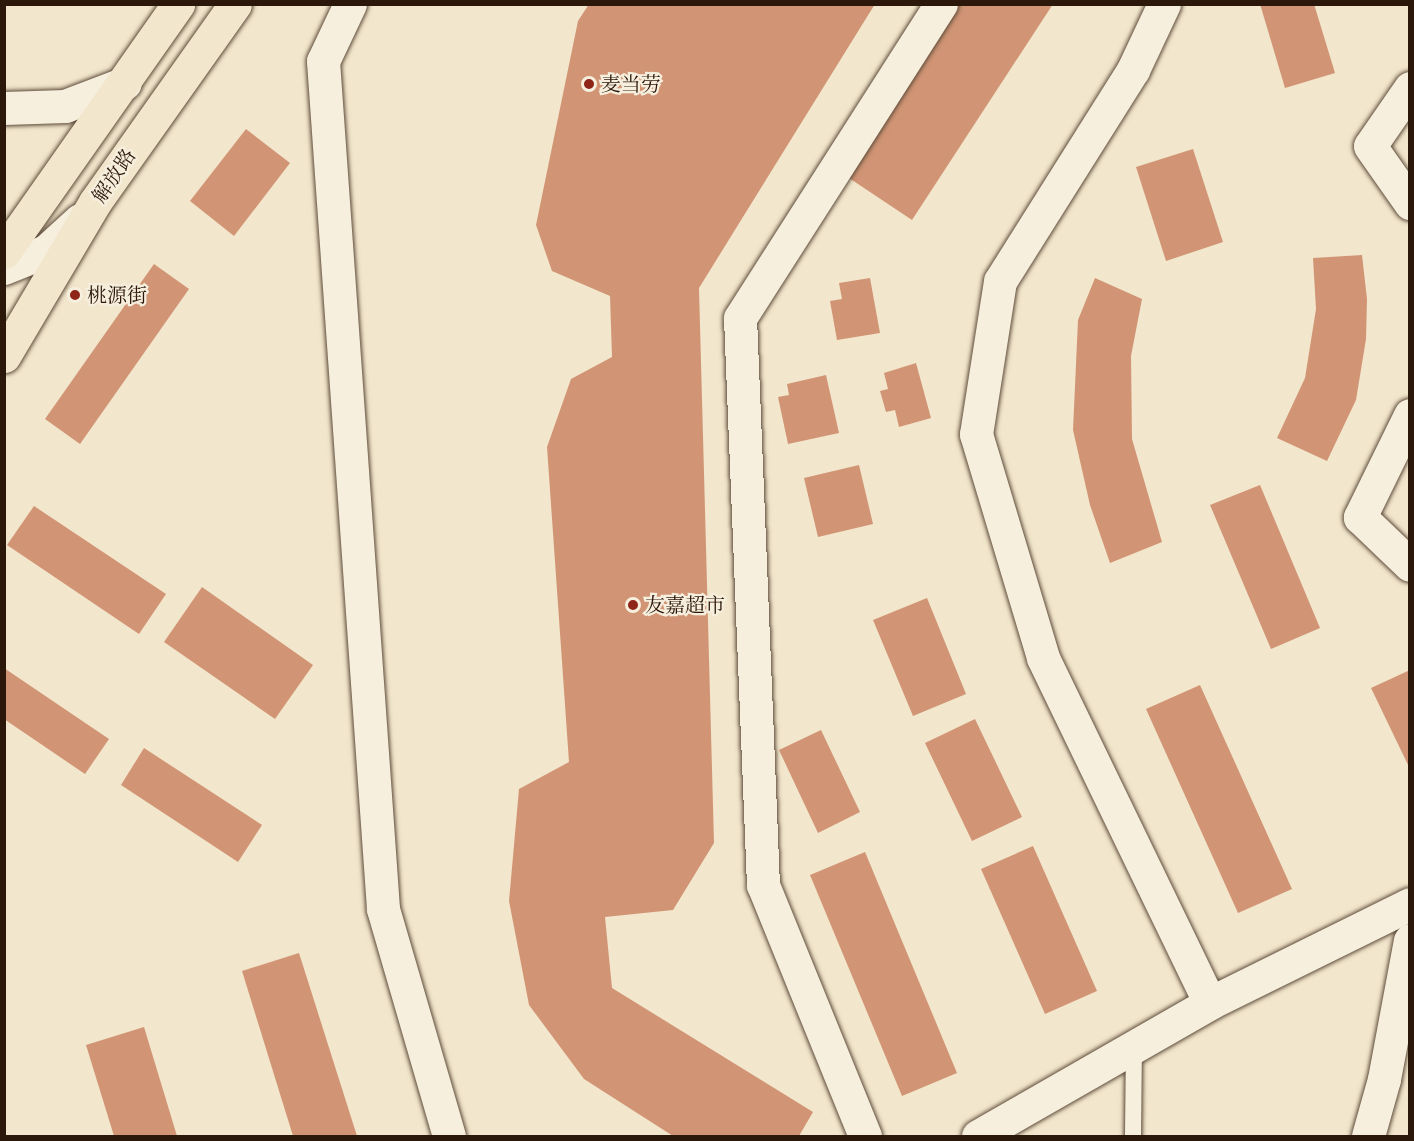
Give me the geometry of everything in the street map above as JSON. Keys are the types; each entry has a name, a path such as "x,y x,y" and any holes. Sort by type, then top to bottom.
{"main road":[{"path":"4,252 178,4"},
{"name":"解放路","path":"4,356 96,202 235,4"}],"street":[{"path":"350,4 323,62 382,909 449,1137"},
{"path":"865,1137 763,885 740,318 941,4"},
{"path":"1164,4 1133,69 1000,281 976,434 1043,658 1210,1003"},
{"path":"4,108 65,106 125,82"},
{"path":"1410,88 1370,146 1410,203"},
{"path":"4,268 20,264 53,246 96,202"},
{"path":"1410,415 1359,517 1410,565"},
{"path":"978,1137 1210,1003 1410,904"},
{"path":"1368,1137 1384,1078 1410,940"}],"lane":[{"path":"1133,1137 1134,1046"}],"building":[{"name":"友嘉超市","path":"589,4 875,4 699,288 714,843 673,910 605,917 612,988 813,1112 799,1136 673,1136 584,1079 529,1005 509,901 519,789 569,762 547,447 571,379 612,357 610,296 552,271 536,225 578,21"},
{"path":"953,4 1053,4 912,220 843,174"},
{"path":"1260,4 1314,4 1335,73 1285,88"},
{"path":"246,129 290,163 234,236 190,201"},
{"path":"1193,149 1223,242 1166,261 1136,167"},
{"path":"1362,255 1367,299 1366,339 1356,400 1327,461 1277,438 1305,378 1316,309 1313,258"},
{"path":"154,264 189,289 80,444 45,419"},
{"path":"870,278 880,333 837,340 830,301 842,299 839,283"},
{"path":"1095,278 1142,299 1131,356 1132,439 1162,542 1110,563 1090,505 1073,430 1078,320"},
{"path":"916,363 931,418 899,427 895,410 886,412 880,391 888,389 884,373"},
{"path":"826,375 839,433 788,444 778,397 789,395 787,384"},
{"path":"859,465 873,524 818,537 804,478"},
{"path":"1260,485 1320,628 1271,649 1210,505"},
{"path":"34,506 166,594 139,634 7,545"},
{"path":"202,587 313,665 275,719 164,642"},
{"path":"927,598 966,694 913,716 873,620"},
{"path":"4,668 109,739 85,774 4,719"},
{"path":"1410,670 1410,769 1371,688"},
{"path":"1200,685 1292,889 1238,913 1146,709"},
{"path":"975,719 1022,817 972,841 925,743"},
{"path":"821,730 860,812 818,833 779,750"},
{"path":"144,748 262,825 238,862 121,785"},
{"path":"1033,846 1097,991 1045,1014 981,869"},
{"path":"865,852 957,1073 902,1096 810,875"},
{"path":"299,953 357,1136 293,1136 242,971"},
{"path":"144,1027 177,1136 114,1136 86,1045"}],"place":[{"name":"麦当劳","path":"589,84"},
{"name":"桃源街","path":"75,295"},
{"name":"友嘉超市","path":"633,605"}]}
